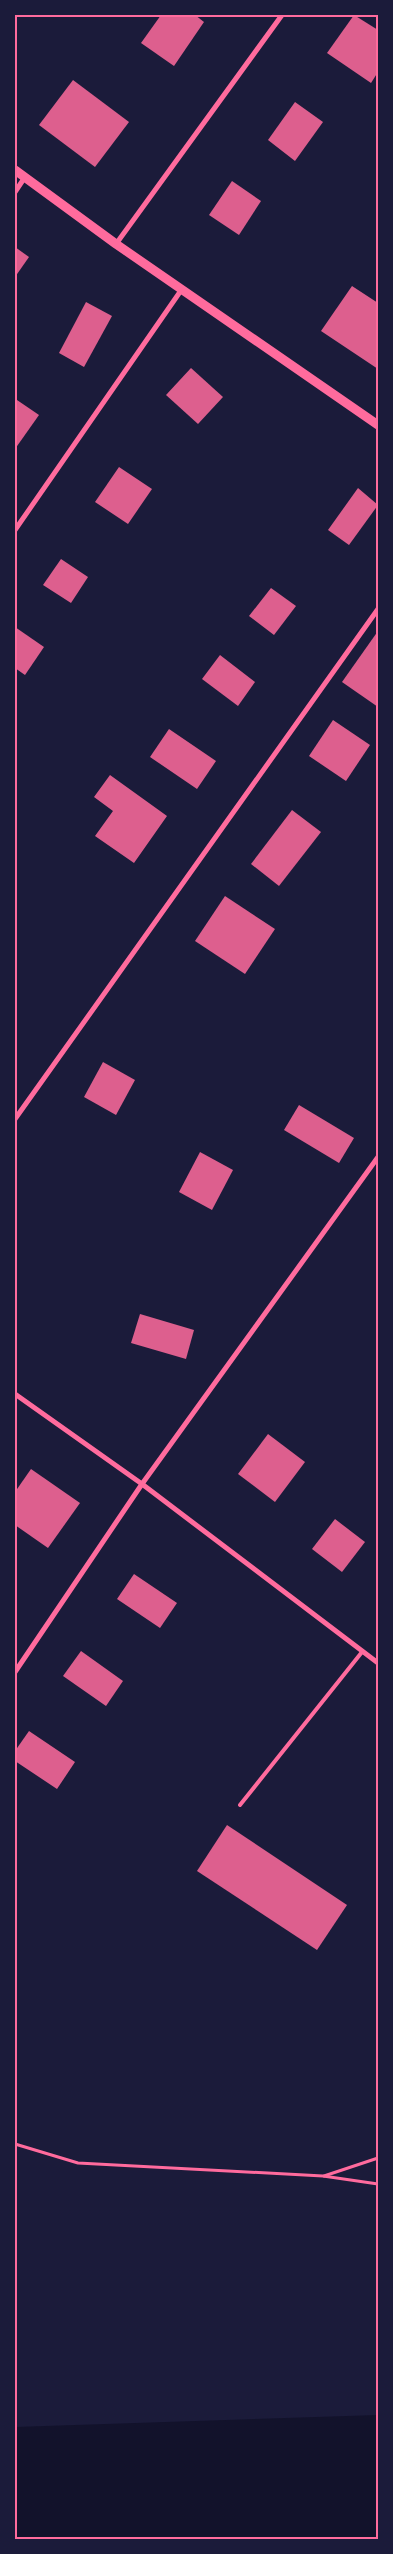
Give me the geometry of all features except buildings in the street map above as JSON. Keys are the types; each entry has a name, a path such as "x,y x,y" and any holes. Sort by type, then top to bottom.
{"street":[{"path":"116,244 282,15"},
{"path":"15,170 116,244 378,425"},
{"path":"15,192 25,177"},
{"path":"15,530 182,289"},
{"path":"15,1119 378,609"},
{"path":"15,1672 142,1484 378,1157"},
{"path":"15,1394 142,1484 378,1663"}],"lane":[{"path":"240,1805 362,1652"}],"path":[{"path":"15,2144 78,2163 323,2176 378,2184"},
{"path":"323,2176 378,2158"}],"shaded area":[{"path":"378,2415 378,2539 15,2539 15,2427"}]}
